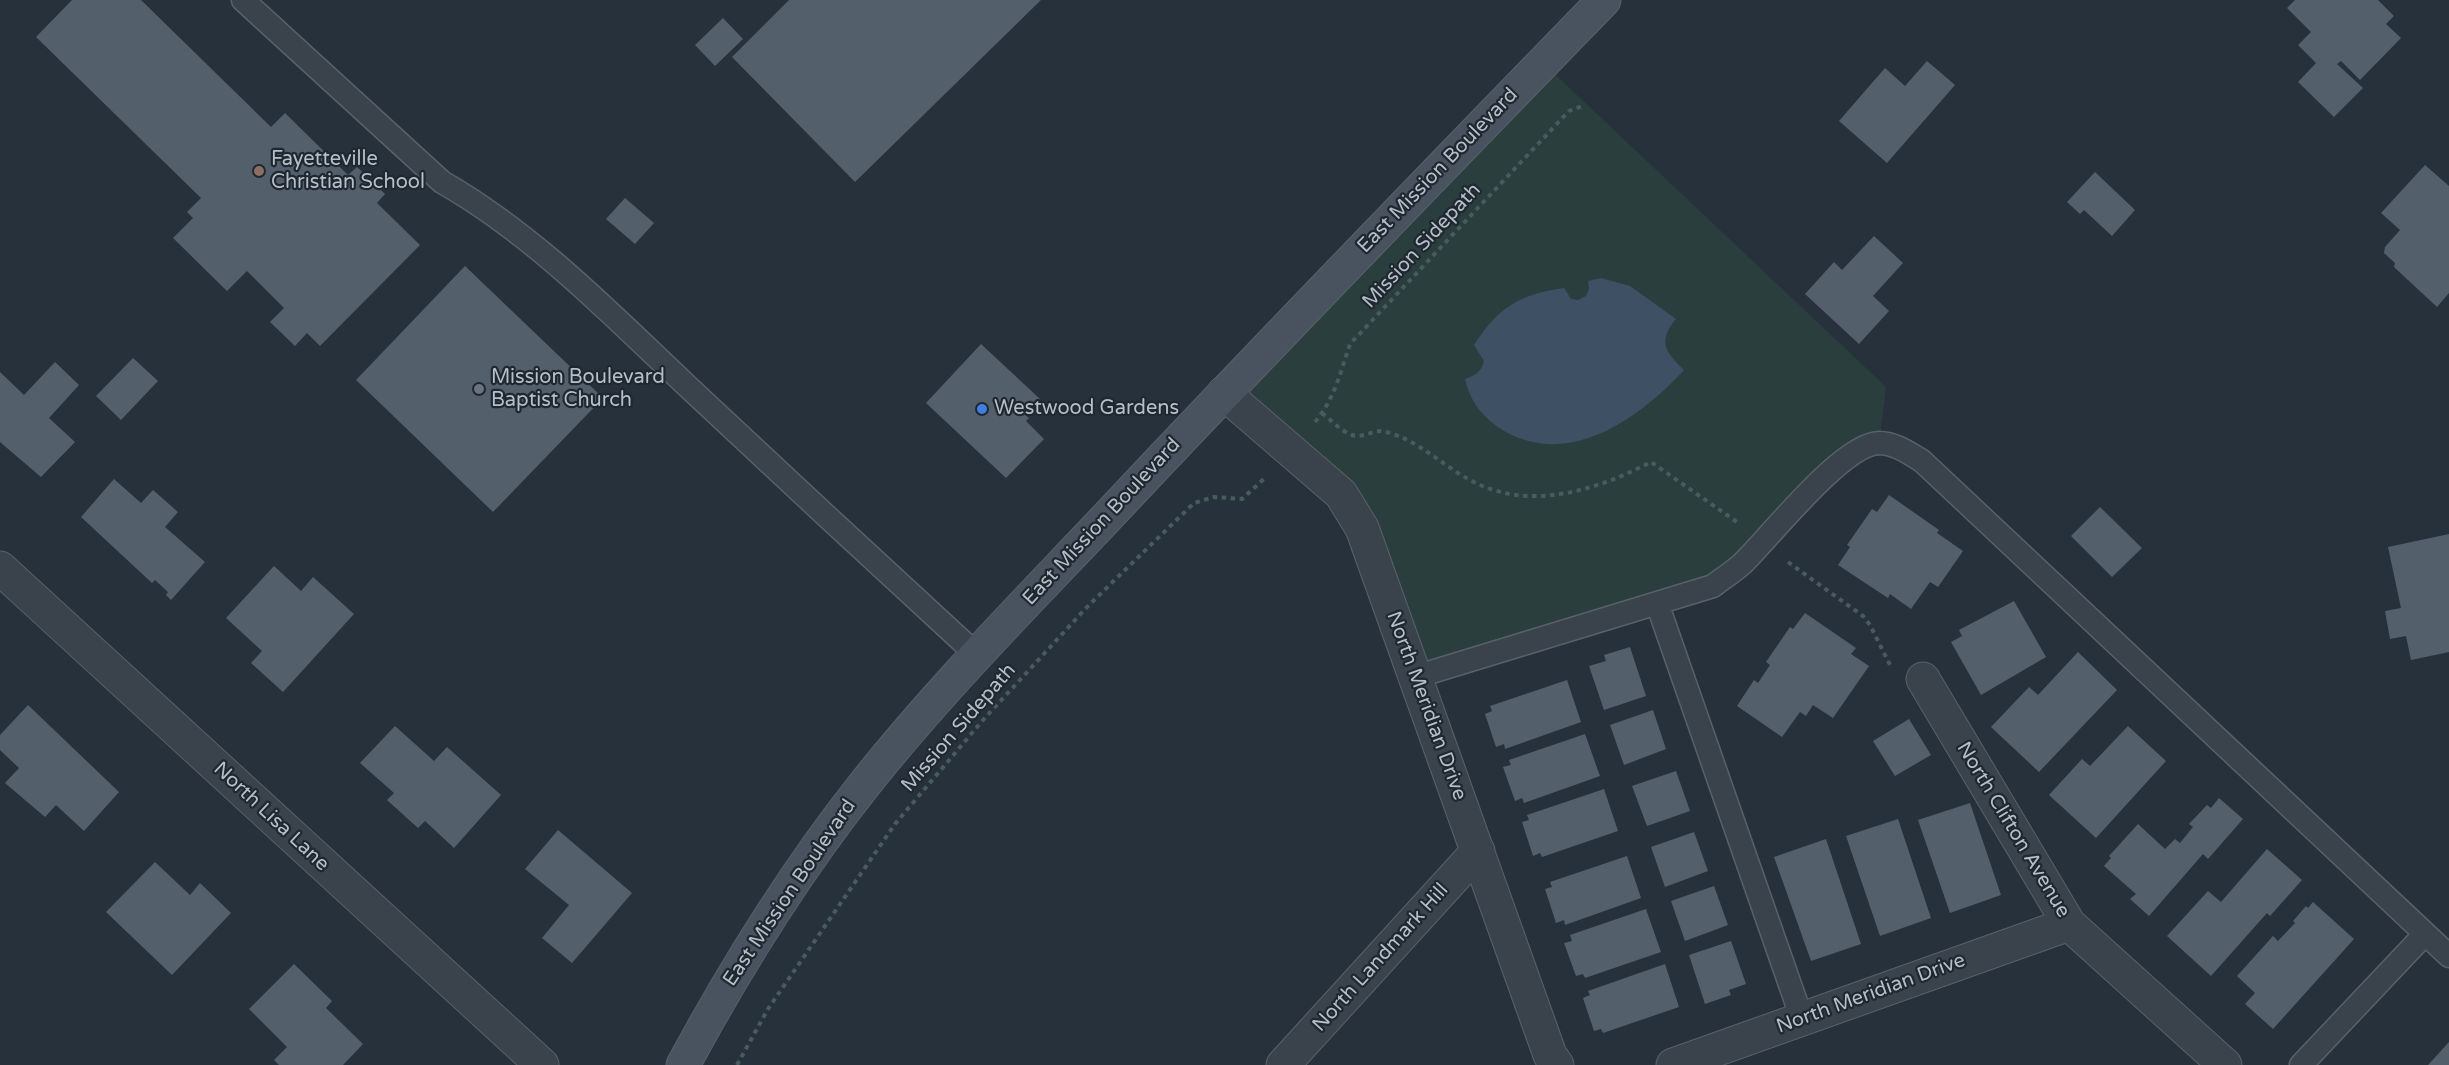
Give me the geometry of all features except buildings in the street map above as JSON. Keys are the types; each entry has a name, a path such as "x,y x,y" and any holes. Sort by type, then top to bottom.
{"main road":[{"name":"East Mission Boulevard","path":"684,1065 750,946 863,787 931,705 1224,393 1604,0"}],"street":[{"name":"North Meridian Drive","path":"1224,393 1341,494 1362,528 1550,1055 1557,1065"},
{"name":"North Lisa Lane","path":"0,568 542,1065"},
{"name":"North Clifton Avenue","path":"1923,679 2069,924 2225,1065"},
{"name":"North Landmark Hill","path":"1283,1065 1478,851"},
{"name":"North Meridian Drive","path":"1673,1065 2069,924"}],"lane":[{"path":"243,0 442,182 475,201 506,224 591,295 854,543 977,655"},
{"path":"1415,677 1713,586 1740,566 1837,464 1859,448 1879,443 1901,448 1922,461 2449,956"},
{"path":"1657,603 1802,1019"},
{"path":"2301,1065 2425,934"}],"path":[{"name":"Mission Sidepath","path":"1308,429 1322,413 1334,392 1350,344 1569,111 1585,105"},
{"path":"1322,413 1351,435 1365,435 1379,431 1394,434 1411,442 1474,482 1500,492 1528,496 1582,491 1622,477 1652,462 1764,541 1775,552 1863,616 1896,676 1923,679"},
{"name":"Mission Sidepath","path":"737,1065 768,1009 895,824 983,720 1088,606 1194,503 1214,497 1242,500 1264,480"}],"green space":[{"path":"1543,63 1886,387 1879,443 1740,565 1415,677 1362,528 1224,393"}],"water":[{"path":"1601,278 1630,286 1676,319 1665,340 1672,358 1684,370 1667,388 1626,420 1580,441 1555,444 1531,442 1498,427 1475,403 1465,379 1477,373 1484,361 1474,345 1501,312 1522,299 1564,288 1571,299 1578,300 1586,296 1589,289 1588,281"}],"place":[{"name":"Fayetteville Christian School","path":"259,171"},
{"name":"Mission Boulevard Baptist Church","path":"479,389"},
{"name":"Westwood Gardens","path":"982,409"}]}
